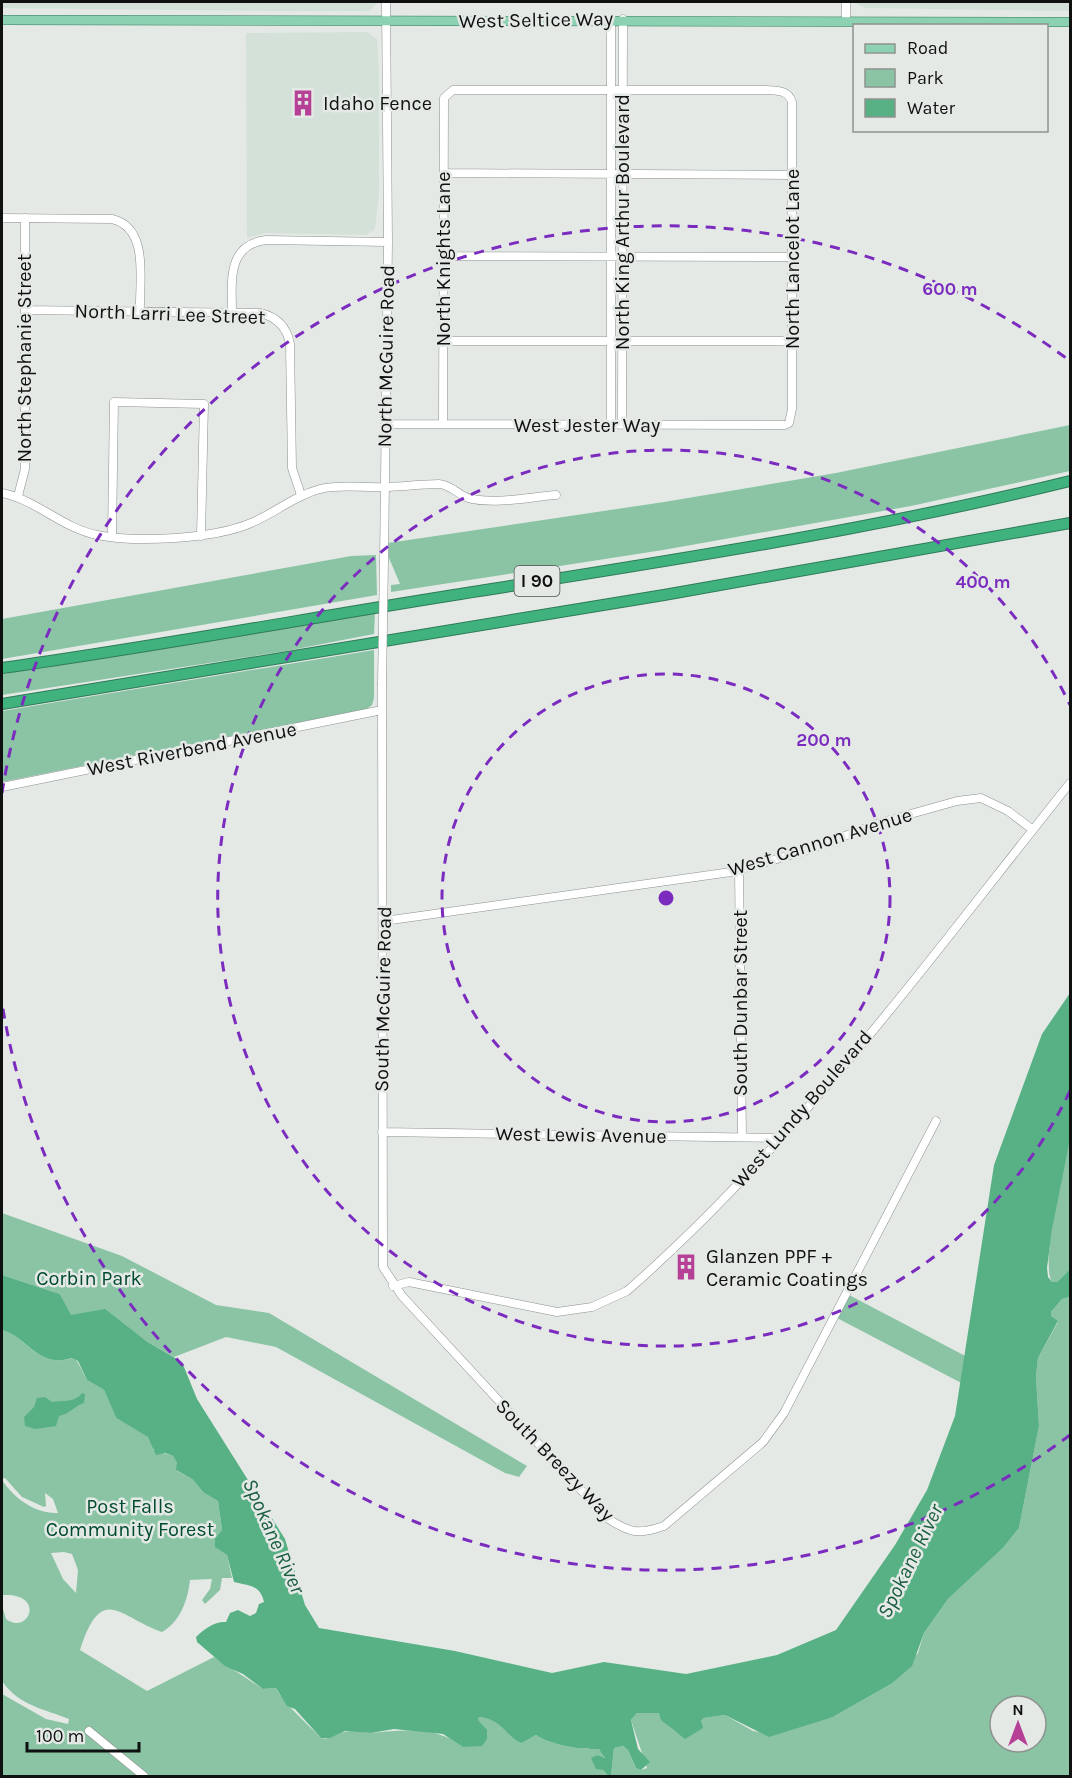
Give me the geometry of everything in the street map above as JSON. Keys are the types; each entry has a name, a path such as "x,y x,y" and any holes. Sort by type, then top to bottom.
{"highway":[{"name":"I 90","path":"2,668 796,537 881,522 1071,481"},
{"name":"I 90","path":"2,704 664,595 1071,523"}],"main road":[{"name":"West Seltice Way","path":"2,20 386,22 623,19 1071,22"}],"street":[{"name":"North McGuire Road","path":"382,710 388,242 386,2"},
{"path":"846,2 846,20"},
{"name":"North King Arthur Boulevard","path":"610,425 611,19"},
{"name":"North King Arthur Boulevard","path":"622,425 623,19"},
{"name":"North Knights Lane","path":"443,424 446,94 453,90 611,90"},
{"path":"611,90 623,90"},
{"name":"North Lancelot Lane","path":"623,90 774,90 789,95 792,102 793,174 792,409 789,423"},
{"path":"444,173 793,174"},
{"path":"2,218 111,219 127,226 139,247 140,311"},
{"name":"North Stephanie Street","path":"18,496 25,469 25,218"},
{"path":"232,313 233,265 240,251 252,243 266,240 388,242"},
{"path":"443,256 792,257"},
{"name":"North Larri Lee Street","path":"25,310 232,313 269,315 281,323 289,337 292,468 302,495"},
{"path":"443,340 792,341"},
{"path":"112,536 114,402 204,404 201,536"},
{"name":"West Jester Way","path":"385,424 785,425 789,423"},
{"path":"2,493 18,496 77,528 98,535 112,536 201,536 230,531 250,524 302,495 324,488 385,488 446,484 466,498 483,500 556,495"},
{"name":"West Riverbend Avenue","path":"2,788 382,710"},
{"name":"South McGuire Road","path":"382,710 384,921 382,1261 393,1286"},
{"name":"West Lundy Boulevard","path":"393,1286 411,1282 557,1312 601,1305 631,1288 759,1164 951,936 1071,783"},
{"name":"West Cannon Avenue","path":"384,921 739,870 805,851 882,822 957,801 981,798 1008,811 1033,830"},
{"name":"South Dunbar Street","path":"739,870 741,1137"},
{"name":"South Breezy Way","path":"393,1286 607,1518 626,1530 645,1532 664,1526 763,1442 781,1418 936,1121"},
{"name":"West Lewis Avenue","path":"382,1132 780,1138"},
{"path":"89,1731 144,1776"}],"shaded area":[{"path":"2,2 378,2 370,11 273,11 2,8"},
{"path":"853,2 1070,2 1070,11 865,8"},
{"path":"367,32 377,39 379,68 379,194 375,229 366,235 265,233 247,238 246,33"}],"green space":[{"path":"1070,425 1070,471 911,506 663,550 391,592 391,585 400,584 389,558 388,543 664,502 836,473"},
{"path":"376,555 377,595 2,659 2,619 351,556"},
{"path":"375,612 374,634 286,651 2,695 2,674"},
{"path":"374,650 374,698 372,705 367,709 2,782 2,711"},
{"path":"1070,1139 1070,1269 1057,1282 1052,1282 1049,1272 1051,1236"},
{"name":"Corbin Park","path":"2,1213 122,1256 216,1305 269,1313 527,1466 519,1477 505,1473 276,1347 226,1337 174,1357 146,1341 71,1316 60,1294 2,1275"},
{"path":"849,1295 973,1360 969,1387 837,1318"},
{"path":"1070,1297 1070,1776 611,1776 614,1748 623,1746 628,1750 636,1768 641,1770 647,1768 631,1720 637,1713 659,1713 670,1727 680,1733 690,1730 704,1718 725,1715 753,1731 764,1733 833,1717 891,1684 918,1653 924,1633 948,1599 1003,1548 1019,1528 1039,1426 1036,1377 1038,1358 1058,1322 1051,1316 1051,1312 1062,1299"},
{"name":"Post Falls Community Forest","path":"2,1330 42,1356 61,1360 73,1358 77,1361 87,1380 104,1390 116,1418 149,1437 153,1443 153,1450 173,1456 177,1463 177,1471 192,1479 204,1493 218,1501 222,1530 215,1538 216,1547 227,1555 232,1578 222,1578 220,1590 205,1604 202,1600 210,1589 212,1579 190,1580 182,1610 174,1622 162,1632 123,1613 105,1610 96,1616 80,1650 147,1691 214,1657 263,1689 276,1688 290,1707 321,1738 347,1731 372,1733 419,1731 453,1740 463,1747 479,1717 500,1725 512,1738 522,1743 536,1735 550,1742 567,1746 599,1749 604,1753 604,1759 597,1755 592,1758 608,1776 2,1776 2,1694 46,1719 68,1724 69,1719 24,1701 8,1689 2,1681 2,1606 6,1619 14,1623 26,1618 29,1606 25,1600 17,1596 3,1595 2,1599 2,1480 26,1504 41,1511 58,1513 53,1499 45,1493 46,1506 44,1507 22,1497 5,1478 2,1479","holes":["51,1553 72,1554 78,1570 76,1593 63,1579"]}],"water":[{"name":"Spokane River","path":"1070,993 1070,1139 1052,1229 1047,1268 1048,1277 1052,1282 1057,1282 1070,1269 1070,1297 1062,1299 1051,1312 1051,1316 1058,1321 1038,1358 1036,1377 1039,1426 1019,1528 1003,1548 948,1599 924,1633 912,1666 891,1684 833,1717 769,1737 725,1715 704,1718 701,1721 703,1728 685,1739 661,1720 659,1713 637,1713 631,1720 638,1749 650,1762 641,1770 636,1768 628,1750 623,1746 614,1748 611,1776 603,1770 596,1769 591,1758 597,1755 605,1758 599,1749 566,1746 536,1735 522,1743 512,1738 500,1725 479,1717 478,1720 487,1730 487,1739 482,1746 463,1747 443,1734 394,1729 371,1733 345,1731 330,1738 321,1738 295,1709 287,1706 276,1688 263,1689 243,1674 225,1666 197,1642 196,1637 199,1634 214,1624 226,1622 230,1613 238,1610 250,1616 256,1613 259,1604 264,1602 257,1589 234,1582 227,1555 215,1547 215,1538 222,1530 218,1501 204,1493 192,1479 176,1470 177,1463 173,1456 165,1453 156,1455 148,1437 116,1418 104,1390 87,1380 78,1361 72,1358 60,1360 42,1356 20,1339 2,1330 2,1275 60,1294 71,1315 105,1309 146,1341 182,1362 197,1399 285,1539 305,1605 319,1628 455,1651 552,1673 604,1662 686,1674 777,1655 836,1630 895,1545 927,1490 955,1416 994,1165 1042,1034"},
{"path":"82,1393 85,1394 84,1403 59,1416 56,1426 35,1429 25,1426 24,1417 34,1407 37,1398 45,1397 52,1402 76,1398"}],"place":[{"name":"Idaho Fence","path":"303,103"},
{"name":"Glanzen PPF + Ceramic Coatings","path":"686,1267"}]}
